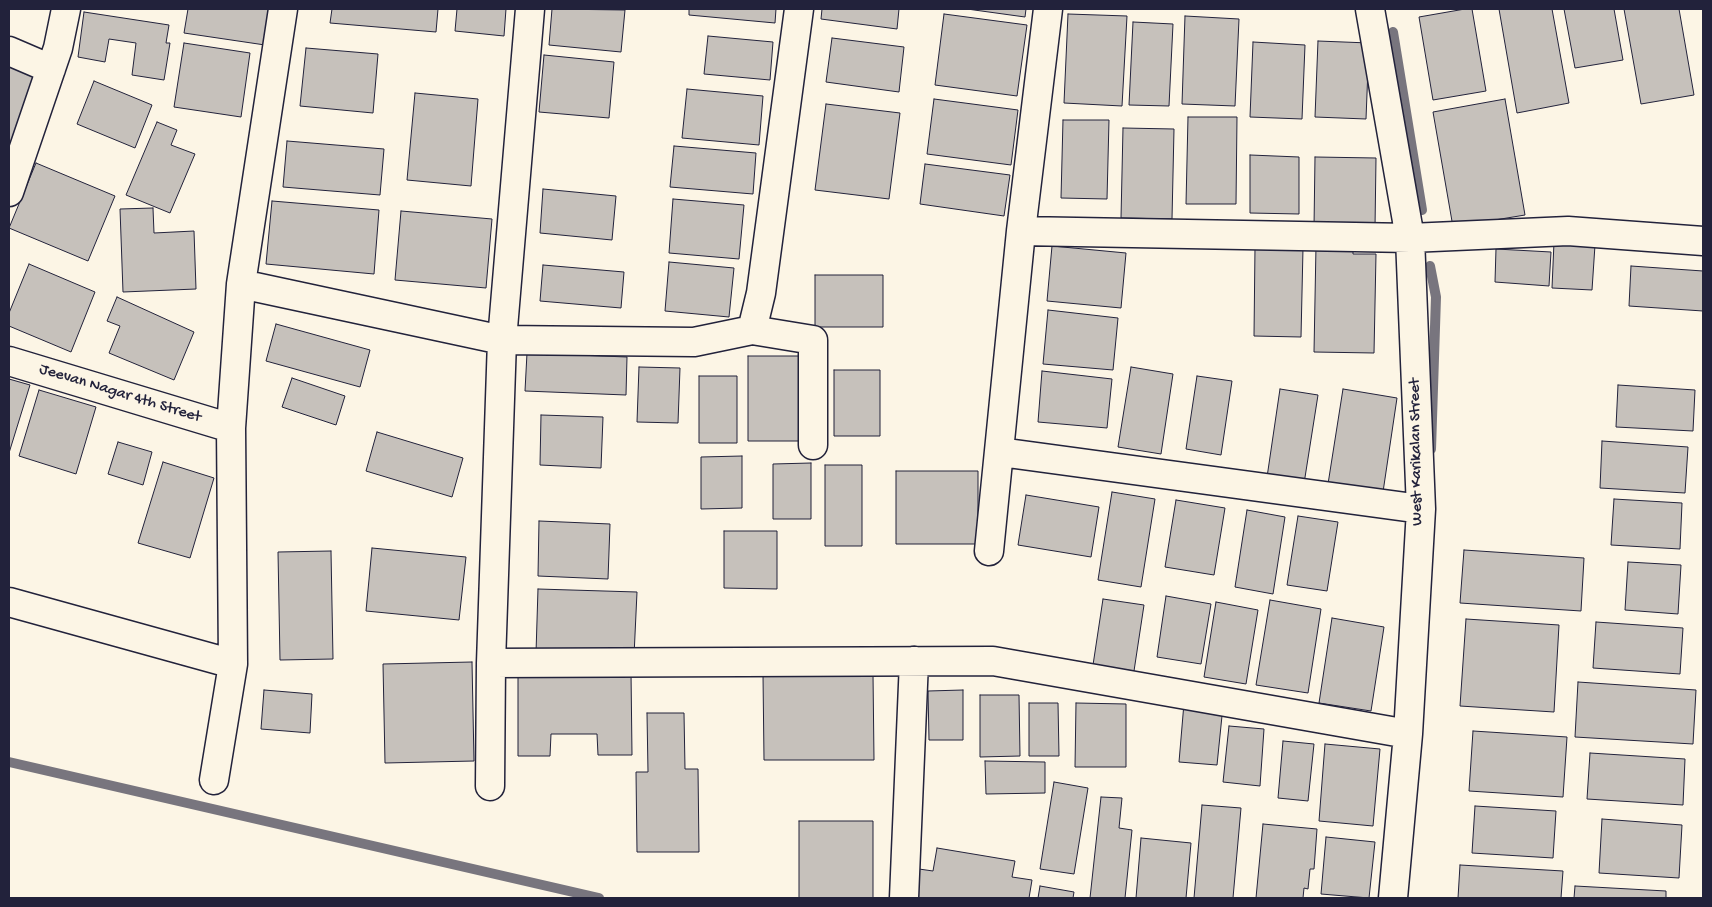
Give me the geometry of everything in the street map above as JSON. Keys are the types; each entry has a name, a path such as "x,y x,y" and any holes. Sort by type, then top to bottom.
{"street":[{"path":"9,192 58,48 66,9"},
{"path":"214,780 233,664 231,428 241,284 283,9"},
{"path":"490,786 491,663 502,340 530,9"},
{"path":"752,330 761,293 800,9"},
{"path":"989,551 1021,231 1048,9"},
{"name":"West Karikalan Street","path":"1369,9 1410,238 1421,509 1408,734 1393,898"},
{"path":"9,50 51,70"},
{"path":"1021,231 1410,238 1568,231 1703,241"},
{"path":"241,284 502,340 694,342 752,330 813,340 814,445"},
{"name":"Jeevan Nagar 4th Street","path":"9,361 231,428"},
{"path":"1000,452 1421,509"},
{"path":"9,602 233,664"},
{"path":"904,898 914,661"},
{"path":"491,663 993,661 1408,734"}],"building":[{"path":"188,9 270,9 265,45 184,33"},
{"path":"332,9 438,9 436,32 330,23"},
{"path":"457,9 506,9 504,36 455,31"},
{"path":"552,9 625,10 621,52 549,45"},
{"path":"689,9 776,9 775,23 689,15"},
{"path":"822,9 899,9 897,29 821,19"},
{"path":"967,9 1026,9 1025,17"},
{"path":"1472,9 1486,91 1433,100 1419,17"},
{"path":"1499,9 1552,9 1569,103 1517,113"},
{"path":"1564,9 1614,9 1623,60 1575,68"},
{"path":"1624,9 1679,9 1694,95 1641,104"},
{"path":"84,12 169,25 166,43 170,43 164,80 132,75 136,43 109,39 105,62 78,57"},
{"path":"944,14 1027,25 1017,96 935,85"},
{"path":"1068,14 1127,16 1122,106 1064,103"},
{"path":"1185,16 1239,19 1235,106 1182,104"},
{"path":"1133,22 1173,24 1169,106 1129,105"},
{"path":"708,36 773,42 770,80 704,74"},
{"path":"832,38 904,47 899,92 826,82"},
{"path":"1318,41 1369,43 1366,119 1315,117"},
{"path":"1253,42 1305,45 1302,119 1250,117"},
{"path":"184,43 250,53 241,117 174,107"},
{"path":"306,48 378,54 373,113 300,106"},
{"path":"544,55 614,62 609,118 539,112"},
{"path":"9,59 41,72 9,178"},
{"path":"94,81 152,105 135,148 77,124"},
{"path":"687,89 763,96 759,145 682,138"},
{"path":"415,93 478,99 471,186 407,180"},
{"path":"934,99 1018,110 1011,165 927,154"},
{"path":"1505,99 1525,215 1453,227 1433,112"},
{"path":"826,104 900,113 889,199 815,190"},
{"path":"1188,117 1237,117 1236,204 1186,204"},
{"path":"1063,120 1109,120 1107,199 1061,198"},
{"path":"157,122 177,130 171,145 195,154 170,213 126,195"},
{"path":"1123,128 1174,129 1172,219 1121,218"},
{"path":"287,141 384,149 380,195 283,187"},
{"path":"674,146 756,153 753,194 670,187"},
{"path":"1250,155 1299,157 1299,214 1250,213"},
{"path":"1315,157 1376,158 1375,228 1314,227"},
{"path":"36,163 115,196 88,261 9,228"},
{"path":"925,164 1010,175 1004,216 920,204"},
{"path":"543,189 616,196 612,240 540,233"},
{"path":"673,199 744,205 739,259 669,253"},
{"path":"272,201 379,210 374,274 266,264"},
{"path":"153,208 154,233 194,231 196,289 123,292 120,209"},
{"path":"401,211 492,219 486,288 395,280"},
{"path":"1554,242 1595,245 1592,290 1552,288"},
{"path":"1052,246 1126,253 1121,308 1047,301"},
{"path":"1316,246 1353,247 1353,254 1376,254 1374,353 1314,352"},
{"path":"1255,247 1303,248 1301,337 1254,336"},
{"path":"1496,249 1551,252 1549,286 1495,282"},
{"path":"669,262 734,268 729,317 665,311"},
{"path":"29,264 95,292 71,352 9,326 9,313"},
{"path":"543,265 624,272 621,308 540,301"},
{"path":"1631,266 1703,271 1703,311 1629,306"},
{"path":"815,275 883,275 883,327 815,327"},
{"path":"117,297 194,332 174,380 109,353 120,326 107,321"},
{"path":"1048,310 1118,318 1113,370 1043,364"},
{"path":"276,324 370,350 360,387 266,361"},
{"path":"527,353 627,357 626,395 525,391"},
{"path":"748,356 804,356 804,441 748,441"},
{"path":"639,367 680,368 678,423 637,422"},
{"path":"1131,367 1173,374 1161,454 1118,447"},
{"path":"834,370 880,370 880,436 834,436"},
{"path":"1042,371 1112,379 1107,428 1038,422"},
{"path":"699,376 737,376 737,443 699,443"},
{"path":"1197,376 1232,381 1221,455 1186,449"},
{"path":"292,378 345,396 336,425 282,407"},
{"path":"9,379 30,385 9,453"},
{"path":"1618,385 1695,390 1693,431 1616,427"},
{"path":"1280,389 1318,395 1303,490 1266,484"},
{"path":"1343,389 1397,398 1383,492 1328,484"},
{"path":"39,390 96,407 76,474 19,456"},
{"path":"541,415 603,417 601,468 540,465"},
{"path":"377,432 463,458 452,497 366,471"},
{"path":"1602,441 1688,447 1685,493 1600,488"},
{"path":"118,442 152,452 143,485 108,474"},
{"path":"742,456 742,508 701,509 701,457"},
{"path":"163,462 214,478 190,558 138,543"},
{"path":"811,463 811,519 773,519 773,464"},
{"path":"825,465 862,465 862,546 825,546"},
{"path":"896,471 978,471 978,544 896,544"},
{"path":"1112,492 1155,499 1141,587 1098,580"},
{"path":"1026,495 1099,507 1091,557 1018,545"},
{"path":"1614,499 1682,503 1680,549 1611,545"},
{"path":"1176,500 1225,508 1214,575 1165,567"},
{"path":"1247,510 1285,517 1273,594 1235,587"},
{"path":"1298,516 1338,522 1327,591 1287,585"},
{"path":"539,521 610,524 608,579 538,576"},
{"path":"724,531 777,531 777,589 724,588"},
{"path":"372,548 466,557 459,620 366,611"},
{"path":"1464,550 1584,558 1581,611 1460,603"},
{"path":"331,551 333,659 280,660 278,552"},
{"path":"1628,562 1681,565 1678,614 1625,610"},
{"path":"538,589 637,592 634,656 536,653"},
{"path":"1166,596 1211,604 1201,664 1157,657"},
{"path":"1103,599 1144,605 1134,671 1093,665"},
{"path":"1270,600 1321,609 1308,693 1256,685"},
{"path":"1216,602 1258,610 1246,684 1204,677"},
{"path":"1332,618 1384,627 1371,711 1319,703"},
{"path":"1466,619 1559,625 1554,712 1460,706"},
{"path":"1596,622 1683,628 1680,674 1593,668"},
{"path":"472,662 474,761 385,763 383,664"},
{"path":"631,671 632,755 598,755 597,734 551,734 550,756 518,756 518,672"},
{"path":"763,674 873,674 874,760 764,760"},
{"path":"1578,682 1696,690 1693,744 1575,737"},
{"path":"264,690 312,694 310,733 261,729"},
{"path":"963,690 963,740 929,740 928,691"},
{"path":"980,695 1019,695 1020,756 980,757"},
{"path":"1029,703 1058,703 1059,756 1029,756"},
{"path":"1076,703 1126,704 1126,767 1075,767"},
{"path":"1184,703 1223,706 1217,765 1179,762"},
{"path":"647,713 684,713 685,769 698,769 699,852 637,852 636,772 648,772"},
{"path":"1229,726 1264,729 1260,786 1223,782"},
{"path":"1473,731 1567,737 1563,797 1469,791"},
{"path":"1283,741 1314,744 1308,801 1278,798"},
{"path":"1325,744 1380,749 1373,826 1319,821"},
{"path":"1590,753 1685,759 1683,805 1587,799"},
{"path":"985,761 1045,762 1045,793 986,794"},
{"path":"1054,782 1088,788 1074,874 1040,869"},
{"path":"1101,797 1122,798 1119,828 1132,830 1125,898 1090,898"},
{"path":"1202,805 1241,808 1233,898 1194,898"},
{"path":"1475,806 1556,811 1553,858 1472,853"},
{"path":"1602,819 1682,825 1679,878 1599,873"},
{"path":"799,821 873,821 873,898 799,898"},
{"path":"1263,824 1317,829 1314,869 1310,869 1308,889 1304,888 1303,898 1256,898"},
{"path":"1326,837 1375,842 1369,898 1321,894"},
{"path":"1141,838 1191,843 1186,898 1136,898"},
{"path":"937,848 1015,861 1012,877 1032,880 1029,898 908,898 912,868 933,871"},
{"path":"1460,865 1563,871 1561,898 1458,898"},
{"path":"1040,886 1074,892 1073,898 1038,898"},
{"path":"1575,886 1666,891 1666,898 1574,898"}],"waterway":[{"path":"1393,32 1422,210"},
{"path":"1430,266 1436,297 1431,449"},
{"path":"9,762 599,898"}]}
